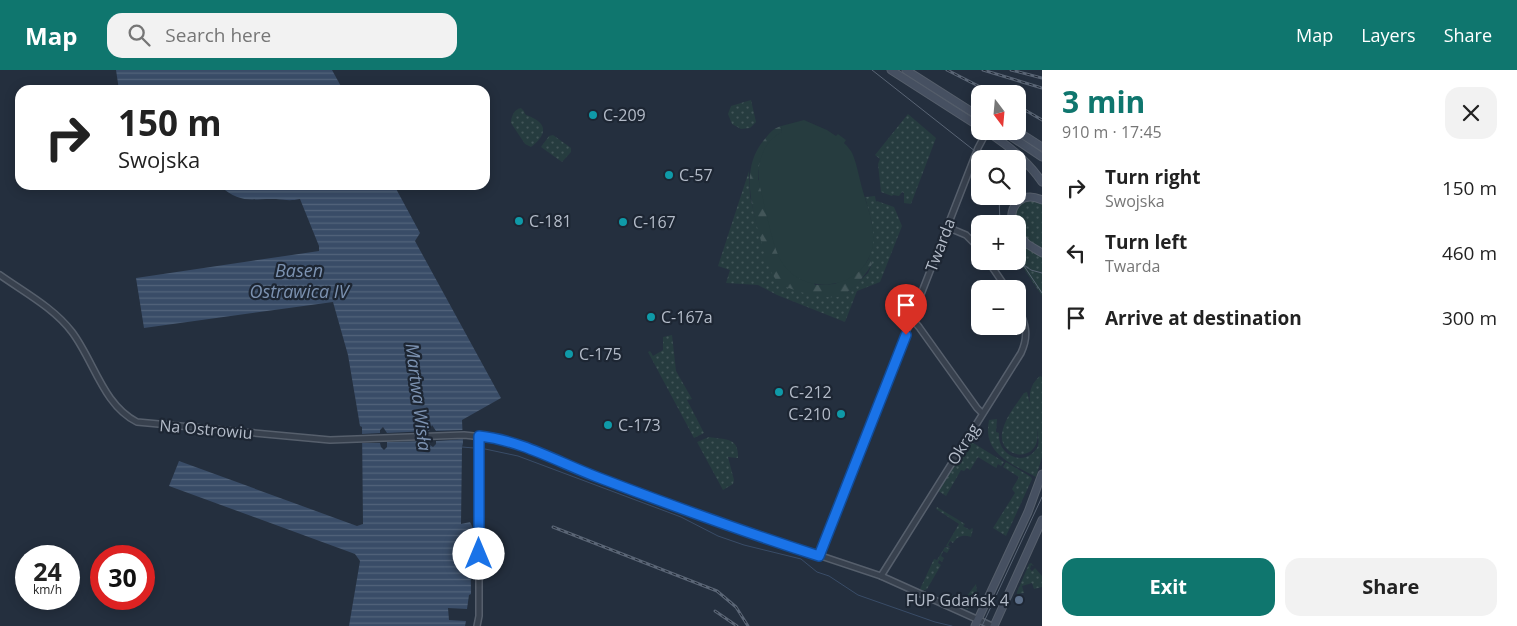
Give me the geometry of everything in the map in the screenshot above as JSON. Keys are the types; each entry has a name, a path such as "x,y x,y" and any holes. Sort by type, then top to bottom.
{"main road":[{"path":"891,70 971,121"},
{"path":"906,70 971,111"},
{"path":"1026,137 1042,147"},
{"path":"1000,140 1026,161 1042,182"},
{"path":"1016,140 1042,157"},
{"path":"1011,215 1015,205 1020,200 1033,197 1042,200"},
{"path":"1026,244 1042,253"},
{"path":"976,623 1028,512 1042,474"},
{"path":"993,626 1042,520"}],"street":[{"name":"Twarda","path":"819,556 982,140"},
{"path":"947,227 966,235 971,240"},
{"name":"Na Ostrowiu","path":"0,275 62,321 73,333 114,402 125,414 137,422 323,439 464,435 510,442 695,514 881,576 976,623 993,626"},
{"path":"912,319 982,413"},
{"name":"Okrąg","path":"881,576 1021,353 1026,340 1026,335"},
{"path":"477,626 479,608 479,436"}],"green space":[{"path":"751,100 756,122 750,128 741,129 732,124 728,114 731,106"},
{"path":"521,108 526,115 538,121 543,128 539,140 531,147 525,144 511,123 513,114"},
{"path":"908,114 936,138 911,204 904,203 904,193 902,192 899,196 892,196 881,192 878,164 880,159 875,155"},
{"path":"804,120 836,136 838,134 846,140 844,143 854,159 872,227 873,247 863,267 854,276 830,284 816,284 804,281 792,274 783,264 773,239 760,187 759,164 765,148 775,136 782,132 781,126"},
{"path":"781,126 782,132 764,152 758,179 815,285 835,284 866,263 869,258 872,264 863,277 841,296 817,296 780,284 768,264 753,210 750,173 752,162 764,140 775,128"},
{"path":"553,135 571,148 571,152 562,162 541,147 549,136"},
{"path":"749,171 750,196 756,222 778,282 848,292 868,273 872,264 869,258 872,224 865,197 875,196 876,202 894,207 902,226 880,282 857,291 845,322 777,295 758,285 726,283 730,270 718,266"},
{"path":"1033,200 1042,203 1042,249 1026,238 1026,215 1015,215 1020,205 1026,205 1026,202"},
{"path":"1026,247 1042,256 1042,296 1025,270"},
{"path":"672,335 676,371 692,399 687,400 704,433 694,438 648,352 650,351 653,356 663,350 663,337"},
{"path":"1040,376 1042,377 1042,457 1036,477 1009,462 994,450 988,432 989,420 997,419 996,432 999,433 1003,448 1008,453 1020,458 1027,457 1033,453 1038,446 1038,437 1030,401 1030,392 1033,384"},
{"path":"1027,392 1038,436 1034,448 1023,454 1016,454 1010,452 1002,442 1003,428 1011,412 1024,393"},
{"path":"709,437 730,440 738,451 738,458 728,457 734,480 733,484 723,490 697,442"},
{"path":"970,441 1004,462 1001,466 998,464 996,468 978,457 970,470 967,468 964,471 961,470 946,496 937,490"},
{"path":"1006,462 1032,479 1006,536 993,528 1015,493 1012,489 1019,477 1003,467"},
{"path":"937,507 965,524 963,526 970,530 972,528 971,537 961,536 953,543 950,541 948,545 951,547 946,546 959,524 936,509"},
{"path":"945,547 950,548 947,553 943,551 941,556 944,558 942,562 939,560 938,563 941,565 927,589 923,591 920,589 934,559 937,560"},
{"path":"1031,563 1034,566 1031,565 1030,569 1032,571 1035,568 1042,576 1042,587 1034,589 1032,583 1022,586 1024,593 1017,594 1029,564"},
{"path":"976,584 977,600 971,608 967,609 945,601 948,594 956,599 966,597"}],"water":[{"path":"116,70 332,70 340,85 118,85"},
{"path":"226,190 397,190 420,233 415,241 501,398 462,420 461,524 470,522 473,528 470,531 471,594 469,595 467,609 448,608 449,620 466,621 465,626 349,626 360,561 355,554 169,486 179,461 357,526 363,524 362,427 360,426 348,355 333,302 144,328 136,278 319,251 319,246 300,199 246,199"}],"pier":[{"path":"432,425 436,431 464,430 464,439 436,441 433,447 429,441 387,442 387,447 384,450 380,443 362,443 362,434 380,433 383,427 387,433 429,431"}],"waterway":[{"path":"462,447 474,448"},
{"path":"485,449 518,456 681,517 718,536 744,545 801,559 817,572 829,576 858,595 935,622 952,626"}],"tram line":[{"path":"872,70 974,150"},
{"path":"999,205 1000,215"},
{"path":"1026,266 1042,273"},
{"path":"1026,269 1042,293"},
{"path":"982,626 1042,497"}],"railway":[{"path":"947,70 976,85"},
{"path":"983,70 1042,88"},
{"path":"1011,70 1042,78"},
{"path":"1026,111 1042,120"},
{"path":"553,527 717,591 736,607 748,626"},
{"path":"715,611 737,626"}],"place":[{"name":"C-209","path":"593,115"},
{"name":"C-57","path":"669,175"},
{"name":"C-181","path":"519,221"},
{"name":"C-167","path":"623,222"},
{"name":"C-167a","path":"651,317"},
{"name":"C-175","path":"569,354"},
{"name":"C-212","path":"779,392"},
{"name":"C-210","path":"841,414"},
{"name":"C-173","path":"608,425"},
{"name":"FUP Gdańsk 4","path":"1019,600"}],"route":[{"path":"479,554 479,436 510,442 695,514 819,556 906,335"}],"water label":[{"name":"Basen Ostrawica IV","path":"299,280"},
{"name":"Martwa Wisła","path":"419,397"}]}
